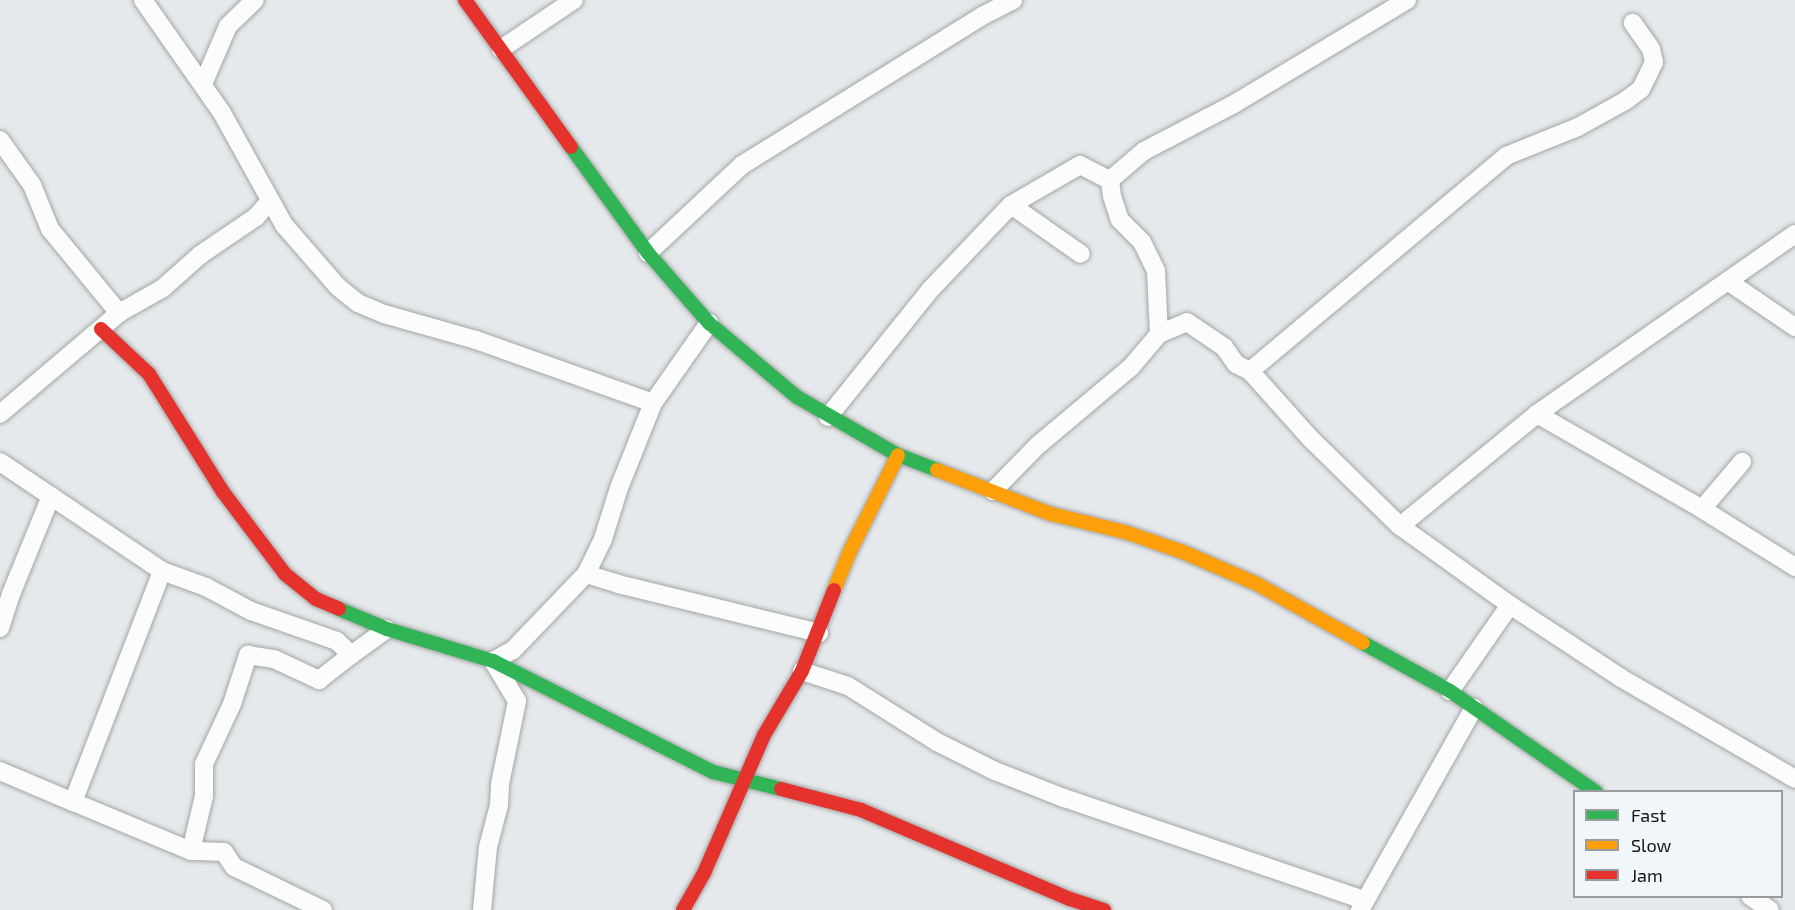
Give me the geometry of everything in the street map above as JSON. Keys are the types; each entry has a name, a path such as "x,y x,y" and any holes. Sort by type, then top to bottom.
{"street":[{"path":"143,0 222,112 269,202 318,266 358,303 384,314 476,339 653,403"},
{"path":"203,84 228,26 255,0"},
{"path":"465,0 648,253 709,323 797,397 897,455 1051,514 1144,539 1257,584 1450,692 1593,790"},
{"path":"501,50 574,0"},
{"path":"648,253 742,165 982,16 1013,0"},
{"path":"1110,180 1144,151 1234,104 1407,0"},
{"path":"1250,371 1506,156 1578,127 1625,101 1641,89 1654,62 1651,49 1634,23"},
{"path":"0,140 32,185 50,229 119,313"},
{"path":"828,417 930,290 1011,204 1080,165 1110,180"},
{"path":"1110,180 1112,196 1120,220 1142,242 1156,271 1160,334"},
{"path":"0,414 119,313 163,288 200,255 256,217 269,202"},
{"path":"1011,204 1082,254"},
{"path":"1400,526 1537,414 1795,234"},
{"path":"1729,282 1795,327"},
{"path":"993,491 1037,446 1131,367 1160,334 1187,322 1224,347 1236,364 1250,371 1310,438 1400,526 1510,605 1621,678 1795,779"},
{"path":"493,661 513,650 586,573 603,539 619,488 653,403 709,323"},
{"path":"101,329 149,374 223,492 285,574 316,599 387,629 443,648 493,661 713,772 861,810 1070,899 1104,910"},
{"path":"1537,414 1702,509 1795,567"},
{"path":"683,910 704,873 764,735 802,671 850,551 897,455"},
{"path":"0,462 162,571 206,587 251,611 338,641 351,655"},
{"path":"1702,509 1742,462"},
{"path":"0,628 11,594 51,496"},
{"path":"73,802 162,571"},
{"path":"586,573 647,591 819,633"},
{"path":"1450,692 1510,605"},
{"path":"191,851 204,796 204,764 232,704 248,655 274,659 318,680 387,629"},
{"path":"482,910 488,847 500,805 500,784 517,701 493,661"},
{"path":"802,671 848,686 937,742 995,771 1362,905 1474,708"},
{"path":"0,771 191,851 224,852 234,867 322,910"},
{"path":"1752,898 1770,910"}],"traffic: fast":[{"path":"571,147 648,253 709,323 797,397 898,455 937,470"},
{"path":"339,609 387,629 493,661 713,772 781,789"},
{"path":"1363,643 1450,691 1593,790"}],"traffic: slow":[{"path":"834,590 850,551 898,455"},
{"path":"937,470 1051,514 1125,532 1183,552 1257,584 1363,643"}],"traffic: jam":[{"path":"465,0 571,147"},
{"path":"101,329 149,374 223,492 285,574 316,599 339,609"},
{"path":"683,910 704,873 764,735 802,671 834,590"},
{"path":"781,789 861,810 1070,899 1104,910"}]}
